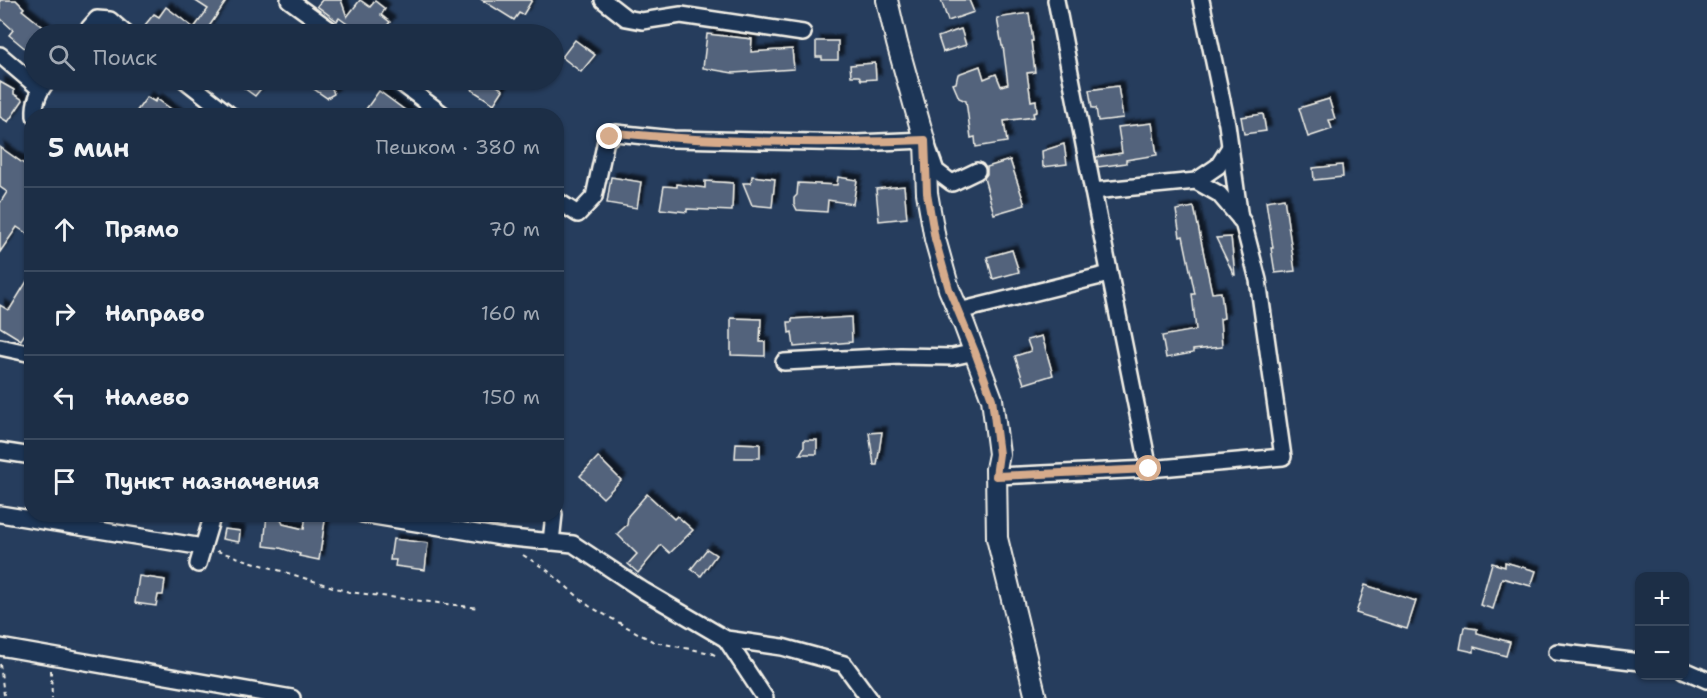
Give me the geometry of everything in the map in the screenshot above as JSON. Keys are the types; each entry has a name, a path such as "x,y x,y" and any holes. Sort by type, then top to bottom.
{"main road":[{"path":"887,0 897,44 925,140 927,193 935,239 949,289 992,399 999,454 996,476 997,538 1036,698"}],"street":[{"path":"289,0 322,24"},
{"path":"603,0 626,18 642,21 681,15 803,33"},
{"path":"1056,0 1149,469"},
{"path":"1200,0 1230,147 1240,219"},
{"path":"93,24 97,19 110,20 115,24"},
{"path":"0,55 24,71"},
{"path":"34,108 41,90"},
{"path":"197,90 221,108"},
{"path":"410,90 434,108"},
{"path":"564,205 578,214 594,196 606,140 616,133 685,139 857,143 925,140 936,171 952,183 977,171"},
{"path":"1093,191 1196,181 1218,166 1230,147"},
{"path":"996,476 1149,469 1283,457 1258,280 1243,222 1219,194 1196,181"},
{"path":"959,311 1109,274"},
{"path":"0,347 24,352"},
{"path":"784,362 900,356 952,357 975,352"},
{"path":"0,451 24,455"},
{"path":"0,514 24,518"},
{"path":"49,522 203,547"},
{"path":"198,564 211,522"},
{"path":"410,522 501,537 573,544 644,591 726,639 782,647 844,664 869,698"},
{"path":"550,542 553,522"},
{"path":"726,639 765,698"},
{"path":"0,647 292,698"},
{"path":"1557,652 1635,661"},
{"path":"1689,672 1707,680"}],"path":[{"path":"203,547 349,592 479,608"},
{"path":"521,553 547,570 589,606 654,642 711,653 720,658"},
{"path":"43,654 51,671 52,698"},
{"path":"0,664 4,695"}],"building":[{"path":"0,0 16,0 24,8 22,10 40,24 24,24 24,48 9,35 13,30 0,18"},
{"path":"194,0 227,0 211,24 197,24 208,9"},
{"path":"322,0 341,0 347,17 360,0 370,7 375,1 385,9 381,15 390,22 388,24 347,24 339,18 337,21 317,6"},
{"path":"482,0 532,0 523,15 519,13 514,20"},
{"path":"941,0 969,0 974,12 948,21"},
{"path":"166,7 189,24 146,24 154,14 159,17"},
{"path":"1029,13 1035,72 1027,73 1031,101 1036,100 1037,112 1033,113 1034,117 1004,121 1007,142 976,147 975,137 971,138 966,101 959,98 953,84 956,83 958,74 980,66 984,79 996,74 1001,86 1008,84 997,18"},
{"path":"961,29 966,45 943,52 938,37"},
{"path":"707,34 752,39 751,52 792,49 794,69 733,73 703,68"},
{"path":"575,40 595,55 581,72 564,59 564,54"},
{"path":"816,41 838,41 838,60 822,60 822,57 816,57"},
{"path":"875,63 876,79 861,80 859,76 851,76 850,65"},
{"path":"0,82 14,90 14,94 23,100 8,122 0,117"},
{"path":"1118,86 1123,118 1098,121 1096,108 1092,108 1089,90"},
{"path":"247,90 260,90 255,96"},
{"path":"315,90 333,90 334,94 327,98"},
{"path":"472,90 503,90 494,104"},
{"path":"379,91 402,108 367,108"},
{"path":"147,97 155,102 157,99 170,108 139,108"},
{"path":"1329,99 1335,119 1329,120 1332,129 1308,137 1299,108"},
{"path":"1263,114 1266,131 1244,134 1241,117"},
{"path":"1152,123 1157,155 1098,167 1096,157 1122,153 1118,127"},
{"path":"1064,144 1067,164 1043,167 1042,151"},
{"path":"0,147 24,164 24,232 17,227 0,252 0,203 7,192 0,187"},
{"path":"1010,160 1025,205 994,214 984,178 987,174 987,167"},
{"path":"1342,165 1343,177 1314,180 1313,168"},
{"path":"752,176 775,179 772,207 752,205 743,183 751,183"},
{"path":"611,177 641,182 637,208 607,203"},
{"path":"838,177 857,180 853,204 828,200 827,212 797,210 794,198 797,195 798,183 837,185"},
{"path":"705,181 733,183 732,211 687,209 687,212 660,209 664,186 677,187 677,184 705,188"},
{"path":"904,186 907,218 879,221 876,189"},
{"path":"1284,198 1295,271 1275,273 1266,201"},
{"path":"1194,207 1212,293 1221,292 1224,318 1220,319 1222,347 1193,350 1193,353 1166,358 1162,336 1196,330 1192,294 1195,294 1183,236 1180,237 1176,210"},
{"path":"1231,237 1235,275 1216,238"},
{"path":"1012,250 1019,272 993,279 987,257"},
{"path":"24,286 24,335 21,340 0,327 0,305 10,309"},
{"path":"821,317 821,319 851,317 852,342 794,347 788,322 792,322 792,319"},
{"path":"731,318 761,319 760,342 765,342 765,356 731,355"},
{"path":"1042,336 1053,375 1024,384 1015,356 1031,351 1027,340"},
{"path":"882,432 877,465 874,465 869,433"},
{"path":"804,440 817,440 817,454 800,454 804,447"},
{"path":"736,443 760,444 760,458 735,458"},
{"path":"598,457 621,480 603,498 580,476"},
{"path":"647,494 674,519 677,516 693,530 670,553 661,545 638,573 628,564 637,554 617,534 627,525 628,516"},
{"path":"266,522 282,522 304,529 305,522 325,522 319,560 299,556 300,554 280,548 264,546"},
{"path":"224,529 240,531 239,542 222,539"},
{"path":"393,539 428,543 425,570 395,566 396,560 390,560"},
{"path":"707,549 716,555 701,576 691,569"},
{"path":"1505,562 1536,571 1531,586 1502,578 1493,609 1480,605 1492,563 1505,567"},
{"path":"139,576 165,580 163,595 158,595 156,606 135,603"},
{"path":"1365,585 1416,601 1407,629 1356,613"},
{"path":"1464,627 1477,629 1477,633 1510,642 1506,656 1474,647 1474,652 1460,649"}],"route":[{"path":"610,137 616,133 673,139 857,143 925,140 927,193 935,239 949,289 992,399 999,454 996,476 1149,469"}]}
